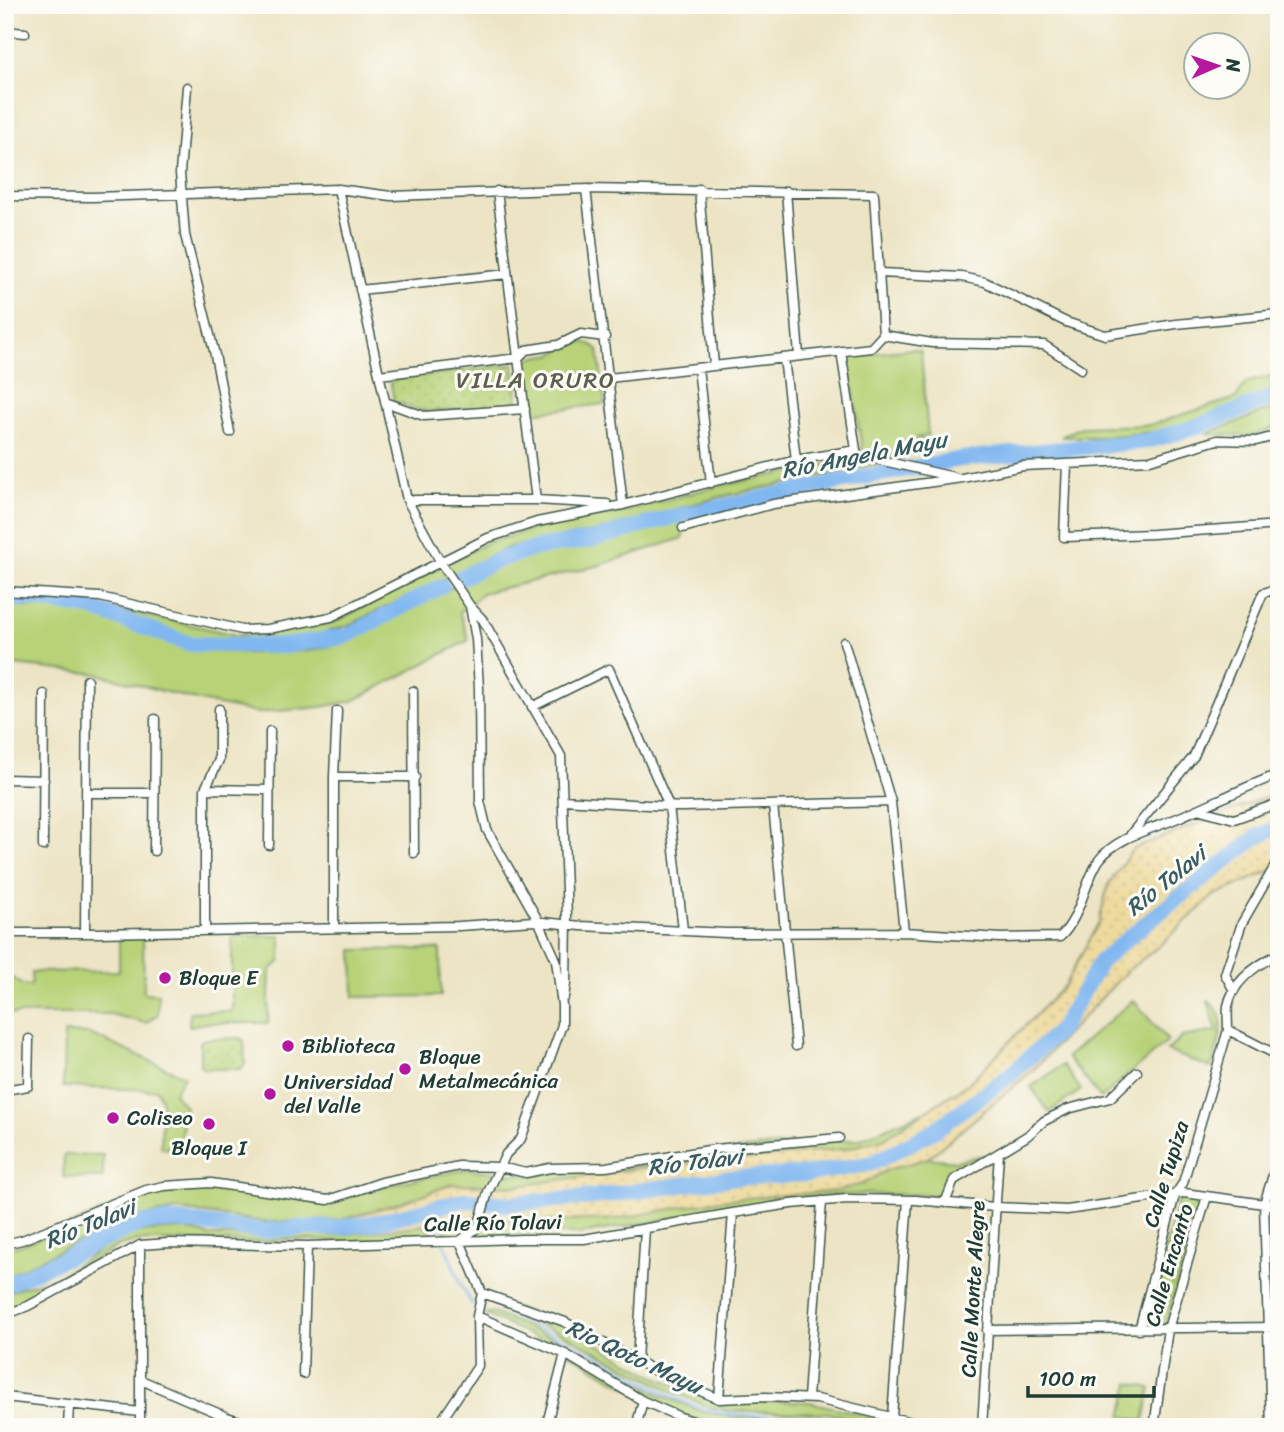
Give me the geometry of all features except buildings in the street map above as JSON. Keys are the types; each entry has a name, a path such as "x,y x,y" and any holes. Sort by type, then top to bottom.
{"street":[{"path":"5,31 25,33"},
{"path":"187,87 180,173 185,235 215,355 230,432"},
{"path":"338,189 407,500 441,563 470,606 483,620 561,756 567,925 566,984 562,1005"},
{"path":"5,196 92,197 338,189 391,196 586,189 873,194 883,335 871,348 609,378"},
{"path":"586,189 623,505"},
{"path":"699,189 714,366"},
{"path":"497,191 536,500"},
{"path":"786,191 799,356"},
{"path":"880,273 962,277 985,282 1066,322 1105,335 1176,324 1279,314"},
{"path":"360,290 507,274"},
{"path":"379,375 518,358 526,351 558,345 581,334 605,337"},
{"path":"883,335 932,343 1044,345 1081,369"},
{"path":"5,592 100,597 242,630 268,629 331,617 488,538 565,515 623,505 796,460 856,450 841,351"},
{"path":"784,358 796,460"},
{"path":"698,368 711,483"},
{"path":"387,403 424,416 525,409"},
{"path":"683,528 773,504 962,478 1023,466 1150,460 1217,440 1256,441 1279,435"},
{"path":"879,460 962,478"},
{"path":"1067,464 1064,537 1279,525"},
{"path":"407,500 536,500 623,505"},
{"path":"5,933 205,931 539,922 726,933 904,932 988,938 1060,937 1068,930 1100,858 1129,836 1194,756 1263,593 1278,590 1279,574"},
{"path":"436,1427 478,1366 477,1316 482,1293 460,1241 478,1227 488,1192 506,1154 521,1139 562,1025 556,960 539,922 487,830 480,801 479,688 476,639 470,606"},
{"path":"844,642 891,802 904,932"},
{"path":"533,708 609,669 669,806 683,930"},
{"path":"85,933 87,680"},
{"path":"413,691 414,853"},
{"path":"43,846 44,694"},
{"path":"205,931 205,789 219,760 219,709"},
{"path":"334,928 337,711"},
{"path":"154,851 155,719"},
{"path":"269,845 270,731"},
{"path":"1129,836 1279,774"},
{"path":"334,777 415,777"},
{"path":"5,779 44,780"},
{"path":"205,789 270,790"},
{"path":"86,793 155,793"},
{"path":"563,800 669,806 891,802"},
{"path":"1197,809 1234,819 1279,803"},
{"path":"773,805 796,1046"},
{"name":"Calle Tupiza","path":"1139,1330 1175,1195 1184,1183 1228,1030 1228,1006 1234,991 1225,974 1242,923 1279,859"},
{"path":"1234,991 1259,964 1279,954"},
{"path":"1228,1030 1279,1056"},
{"path":"5,1090 28,1086 29,1040"},
{"path":"945,1203 954,1180 1027,1136 1044,1121 1068,1109 1110,1098 1137,1072"},
{"path":"5,1244 164,1186 211,1183 328,1200 382,1182 459,1166 500,1167 526,1173 550,1168 606,1167 715,1149 839,1138"},
{"name":"Calle Monte Alegre","path":"982,1427 999,1153"},
{"path":"1271,1427 1264,1204 1279,1156"},
{"name":"Calle Río Tolavi","path":"5,1315 28,1306 140,1245 169,1243 307,1246 584,1239 733,1213 822,1201 908,1200 1068,1210 1184,1193 1279,1206"},
{"name":"Calle Encanto","path":"1154,1427 1168,1329 1207,1196"},
{"path":"892,1417 908,1200"},
{"path":"808,1398 822,1201"},
{"path":"719,1399 733,1213"},
{"path":"637,1361 645,1229"},
{"path":"140,1245 140,1427"},
{"path":"303,1374 307,1246"},
{"path":"482,1293 565,1322 659,1373 719,1399 808,1398 932,1427"},
{"path":"477,1316 565,1354 643,1401 712,1427"},
{"path":"987,1330 1279,1327"},
{"path":"546,1427 565,1354"},
{"path":"141,1380 227,1417 258,1427"},
{"path":"5,1397 140,1412"},
{"path":"636,1427 643,1401"},
{"path":"68,1427 69,1406"},
{"path":"761,1427 767,1427"}],"green space":[{"path":"574,342 587,343 598,349 605,404 531,413 522,359 553,354"},
{"path":"913,349 921,351 928,435 915,438 933,441 901,459 720,497 593,532 509,547 349,625 320,634 283,640 192,639 93,604 237,635 335,622 486,543 547,525 627,511 710,488 851,459 862,449 848,356"},
{"path":"514,364 518,405 426,412 394,402 390,380"},
{"path":"1279,373 1279,389 1164,431 1101,437 1061,437 1081,427 1149,425 1236,398 1246,383"},
{"path":"1279,406 1279,426 1253,436 1206,434"},
{"path":"683,521 683,538 597,566 482,593 470,606 459,611 469,640 353,701 258,713 204,702 98,674 5,664 5,606 89,614 190,650 251,653 309,651 349,642 433,596 498,566 533,555 597,544 657,522"},
{"path":"232,936 281,936 281,961 270,970 268,1023 206,1023 189,1026 190,1012 232,1011"},
{"path":"119,937 143,937 144,993 158,994 158,1014 146,1023 109,1014 5,1014 5,972 22,985 31,986 32,972 119,971"},
{"path":"440,949 441,996 354,997 353,950"},
{"path":"1133,1000 1168,1041 1101,1098 1067,1057"},
{"path":"1208,1001 1220,1015 1221,1024 1211,1068 1167,1051 1182,1037 1217,1031"},
{"path":"64,1033 90,1034 184,1076 174,1093 186,1108 178,1149 161,1148 162,1102 157,1090 63,1087"},
{"path":"240,1038 244,1041 245,1064 240,1069 204,1069 200,1065 200,1042 205,1039"},
{"path":"1063,1065 1081,1090 1049,1112 1031,1087"},
{"path":"923,1112 883,1139 845,1149 677,1163 518,1186 453,1184 341,1220 265,1222 178,1210 139,1217 60,1250 5,1277 5,1248 19,1246 139,1197 163,1190 235,1188 322,1204 387,1185 467,1169 527,1176 652,1164 680,1157 762,1147 860,1139"},
{"path":"64,1155 103,1155 103,1178 63,1177"},
{"path":"985,1155 945,1180 942,1195 823,1196 739,1207 581,1234 531,1234 463,1240 447,1236 440,1220 616,1219 720,1200 862,1184 887,1170 928,1158 956,1161"},
{"path":"1184,1197 1200,1200 1166,1324 1147,1323 1178,1200"},
{"path":"422,1224 439,1238 346,1242 289,1239 262,1242 140,1241 120,1245 5,1309 5,1294 56,1278 111,1243 135,1232 185,1229 209,1236 295,1233 334,1236"},
{"path":"501,1303 564,1325 656,1377 720,1404 809,1402 917,1427 884,1427 828,1413 730,1411 710,1407 671,1391 569,1337 497,1306"},
{"path":"491,1312 560,1341 661,1395 702,1412 732,1417 826,1420 855,1427 718,1424 679,1414 565,1351 486,1315"},
{"path":"1130,1383 1151,1388 1144,1421 1122,1416"}],"sand":[{"path":"1279,792 1279,867 1213,896 1159,946 1127,971 1033,1070 928,1158 887,1170 862,1184 837,1191 720,1200 616,1219 436,1220 418,1226 334,1236 341,1220 453,1184 518,1186 677,1163 845,1149 883,1139 969,1083 1064,986 1099,922 1108,885 1133,849"}],"waterway":[{"name":"Río Angela Mayu","path":"460,578 498,560 536,548 591,540 677,516 854,479 961,459 1147,441 1193,428 1279,395"},
{"name":"Río Angela Mayu","path":"5,600 30,599 90,608 190,644 284,646 347,636 442,586"},
{"name":"Río Tolavi","path":"5,1285 141,1223 177,1221 262,1231 338,1228 378,1222 464,1200 507,1204 594,1197 731,1178 809,1174 873,1163 932,1132 1009,1076 1060,1030 1101,961 1258,836 1279,827"},
{"path":"430,1208 461,1285 472,1304"},
{"name":"Rio Qoto Mayu","path":"511,1315 696,1406 730,1414 838,1419 874,1427"}],"place":[{"name":"Bloque E","path":"165,978"},
{"name":"Biblioteca","path":"288,1046"},
{"name":"Bloque Metalmecánica","path":"405,1069"},
{"name":"Universidad del Valle","path":"270,1094"},
{"name":"Coliseo","path":"113,1118"},
{"name":"Bloque I","path":"209,1124"}],"district":[{"name":"VILLA ORURO","path":"536,380"}]}
